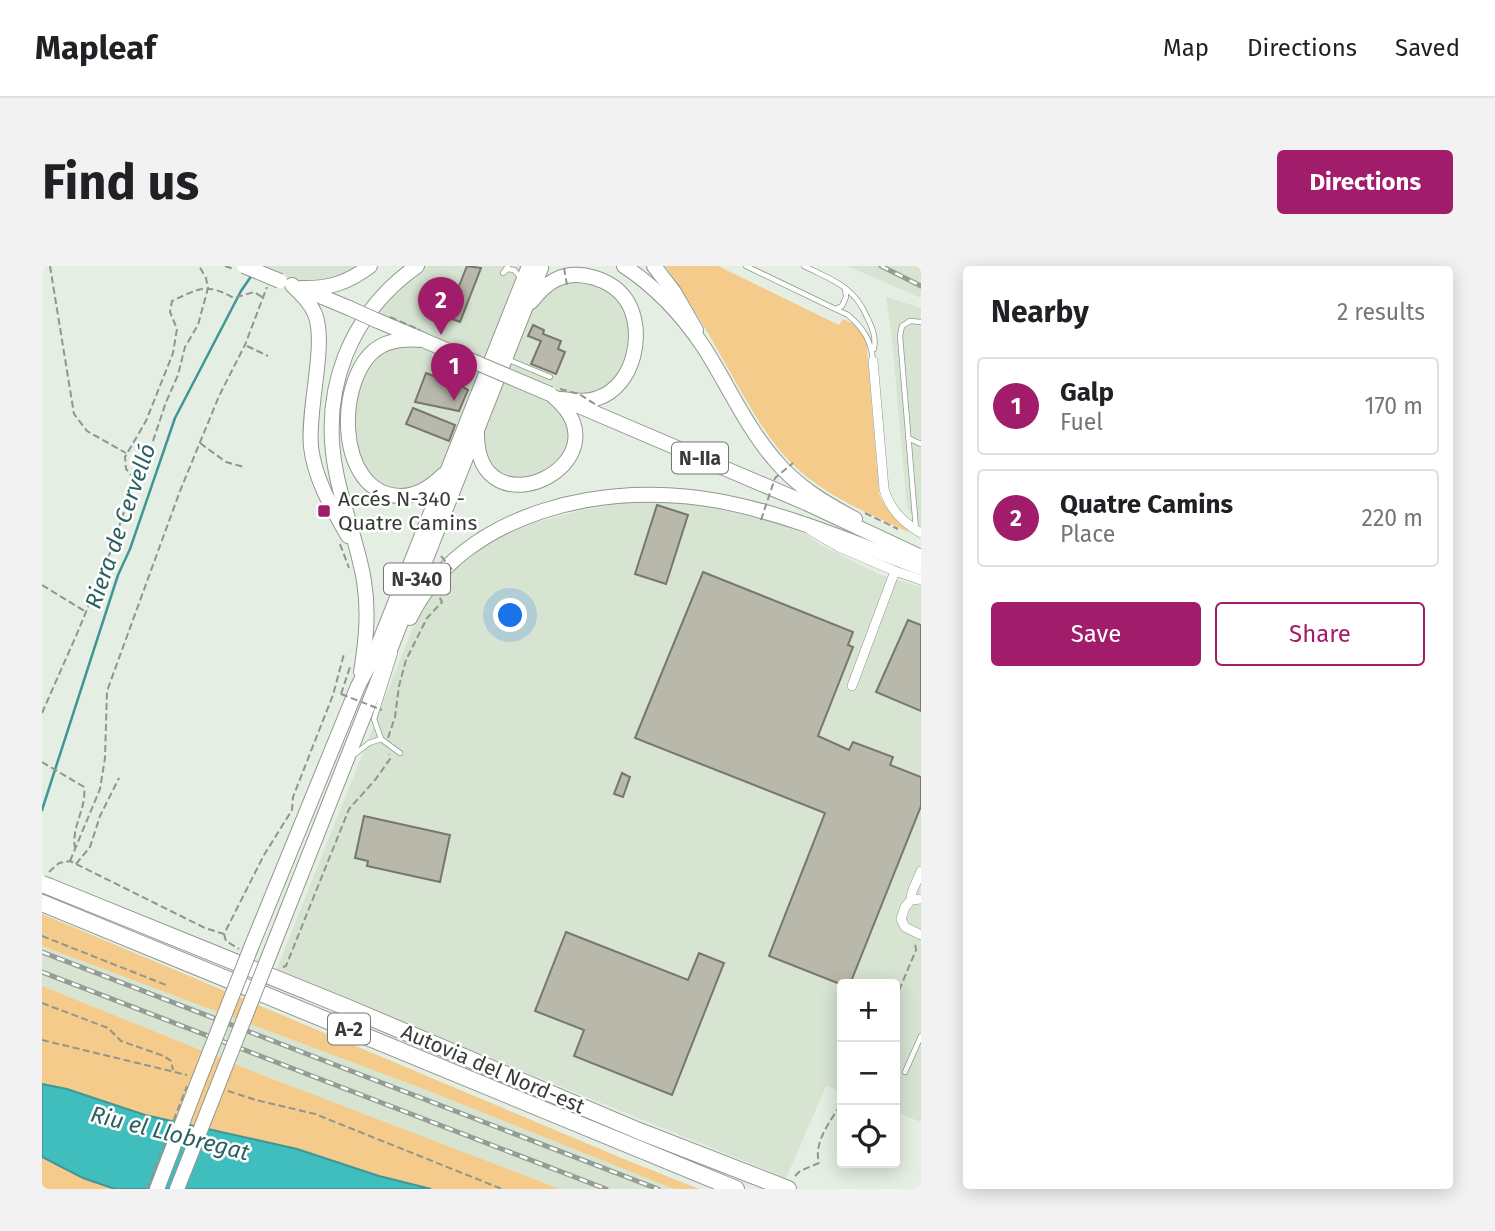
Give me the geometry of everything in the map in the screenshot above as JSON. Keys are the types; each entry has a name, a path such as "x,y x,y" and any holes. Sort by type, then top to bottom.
{"highway":[{"name":"Autovia del Nord-est","path":"47,880 664,1141 791,1183"},
{"name":"Autovia del Nord-est","path":"42,903 736,1189"}],"main road":[{"path":"244,266 286,284 326,289 352,279 370,266"},
{"path":"358,686 366,640 364,580 340,490 333,455 331,418 336,383 347,348 369,311 388,289 417,266"},
{"path":"624,266 661,295 704,347"},
{"path":"654,266 686,311 746,420 775,461 811,493 858,515"},
{"name":"N-340","path":"157,1189 252,945 358,686 373,658 523,281 537,267"},
{"name":"N-340","path":"177,1189 524,311 537,267"},
{"path":"524,311 545,287 562,277 587,276 613,287 626,299 630,307 635,333 630,366 621,383 607,394 592,400 556,396"},
{"path":"286,284 312,307 319,329 310,428 315,468 331,506 358,552"},
{"name":"N-IIa","path":"286,284 349,308 806,503 921,557"},
{"path":"423,340 390,342 368,356 355,379 349,414 351,449 361,475 374,488 399,496 410,495 430,486 448,468"},
{"path":"477,428 479,454 487,469 500,480 515,485 533,484 553,475 570,456 575,438 570,415 556,396"},
{"path":"360,730 373,708 420,599 447,567 483,538 534,514 600,499 637,495 678,496 740,505 800,523 921,568"},
{"name":"N-IIa","path":"806,503 858,515 921,550"}],"street":[{"path":"873,361 884,489 894,510 906,524 918,531"},
{"path":"800,523 839,547 895,572 921,580"},
{"path":"852,686 895,572"},
{"path":"918,933 905,927 901,919 905,907 916,899 921,871"}],"lane":[{"path":"508,266 503,273 508,269 513,270 523,281"},
{"path":"746,266 848,315 861,326 872,345 873,361"},
{"path":"803,266 845,288 860,301 875,333 873,361"},
{"path":"836,309 842,306 846,297 845,288"},
{"path":"918,531 900,336 902,326 910,321 921,322"},
{"path":"505,358 550,377"},
{"path":"908,438 921,444"},
{"path":"396,653 374,719 384,741 400,753"},
{"path":"345,768 364,746 384,741"},
{"path":"905,1072 921,1036"}],"path":[{"path":"50,266 74,414 87,431 126,453"},
{"path":"42,713 86,612 136,480 149,453 186,347 198,325 208,288 206,278 199,267 192,266"},
{"path":"564,268 567,285"},
{"path":"70,861 100,789 105,758 107,691 219,396 245,345 263,297 286,284"},
{"path":"136,480 126,469 126,453 145,421 173,353 177,329 170,312 172,301 208,288 215,288 234,298 254,292 263,297"},
{"path":"245,345 268,356"},
{"path":"200,443 226,462 244,467"},
{"path":"786,458 797,469"},
{"path":"761,520 775,478 793,463"},
{"path":"754,515 765,517"},
{"path":"858,515 912,535 918,531"},
{"path":"441,556 453,572 458,566"},
{"path":"42,585 86,612"},
{"path":"286,966 349,809 390,758 384,741 396,717 397,695 406,660 427,618 442,602"},
{"path":"47,880 59,863 70,861 205,928 224,934 264,855 292,810 293,797 333,695 344,654"},
{"path":"347,673 341,694 382,710"},
{"path":"391,693 397,695"},
{"path":"42,762 84,787 85,795 73,837 75,849"},
{"path":"76,864 90,847 100,816 119,778"},
{"path":"900,988 916,950 918,933"},
{"path":"42,936 166,985"},
{"path":"42,1003 108,1028 121,1041 164,1056 172,1061 174,1071"},
{"path":"42,1040 189,1076"},
{"path":"230,1091 315,1114 502,1189"},
{"path":"791,1183 800,1171 819,1163 817,1156 820,1138 840,1105"}],"shaded area":[{"path":"246,266 370,266 301,288"},
{"path":"417,266 542,266 525,308 562,277 613,287 635,333 614,389 561,399 574,430 553,476 500,480 477,440 448,468 410,495 367,481 349,414 368,357 410,339 369,311"},
{"path":"665,266 718,266 839,325 843,319 858,326 866,338 879,493 888,510 910,533 838,497 811,480 788,459 760,423"},
{"path":"847,266 919,266 921,298"},
{"path":"886,297 921,308 921,526 907,508"},
{"path":"628,502 690,503 743,513 797,529 825,547 878,574 921,587 921,1122 900,1114 900,979 837,979 837,1090 826,1086 786,1178 276,971 416,620 431,597 448,575 483,548 524,525"},
{"path":"42,914 699,1189 674,1189 421,1088 42,946"},
{"path":"42,946 421,1088 674,1189 560,1189 265,1076 42,986"},
{"path":"42,986 265,1076 560,1189 431,1189 379,1176 297,1149 144,1115 67,1089 42,1084"},
{"path":"42,1157 83,1178 115,1189 42,1189"}],"water":[{"name":"Riu el Llobregat","path":"42,1084 67,1089 145,1115 297,1149 379,1176 431,1189 115,1189 83,1178 42,1157"}],"building":[{"path":"467,266 481,268 460,322 424,308 433,282 457,291"},
{"path":"533,325 544,330 543,334 561,341 558,349 565,352 556,374 531,364 541,341 528,336"},
{"path":"426,373 453,384 454,382 468,390 459,411 415,402"},
{"path":"413,408 455,425 449,441 406,424"},
{"path":"657,505 688,515 666,584 635,574"},
{"path":"703,572 853,632 848,645 853,647 818,736 849,750 853,742 893,757 890,765 921,777 921,806 852,979 837,979 837,983 769,956 825,813 635,738"},
{"path":"908,620 921,625 921,711 876,692"},
{"path":"622,773 630,777 623,797 614,794"},
{"path":"364,816 450,835 440,882 367,866 368,861 355,858"},
{"path":"566,932 688,980 699,953 724,963 672,1095 574,1056 584,1030 535,1011"}],"waterway":[{"name":"Riera de Cervelló","path":"42,810 118,575 130,549 175,418 252,275"}],"railway":[{"path":"881,266 921,286"},
{"path":"42,952 658,1189"},
{"path":"42,972 606,1189"}],"place":[{"name":"Quatre Camins","path":"441,335"},
{"name":"Galp","path":"454,401"},
{"name":"Accés N-340 - Quatre Camins","path":"324,511"}]}
